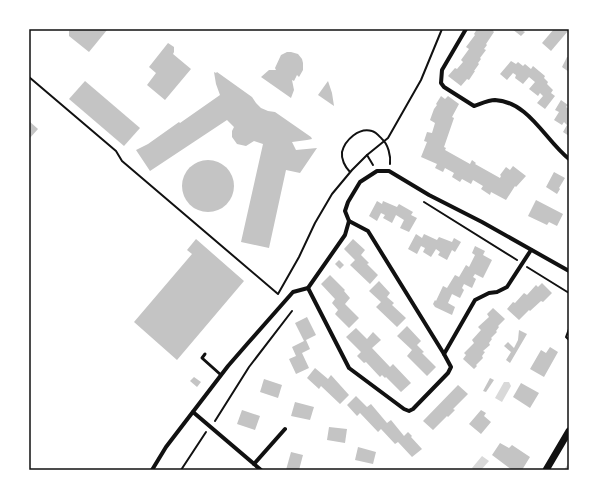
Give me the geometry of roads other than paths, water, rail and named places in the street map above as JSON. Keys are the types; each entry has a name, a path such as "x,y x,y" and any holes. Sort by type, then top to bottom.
{"street":[{"path":"466,29 442,70 441,83 444,87 474,106 494,100 514,104 539,125 558,150 569,159"},
{"path":"308,288 349,368 409,412 448,373 451,367 368,231 350,222 345,211 348,202 360,182 377,171 388,171 428,195 482,222 569,271"},
{"path":"152,470 166,447 220,375 248,342 292,292 308,288 345,235 350,222"},
{"path":"444,354 475,300 489,293 498,292 507,287 531,250"},
{"path":"193,412 260,470"},
{"path":"254,464 285,429"},
{"path":"546,470 569,431"}],"lane":[{"path":"205,354 202,358 220,375"}]}
